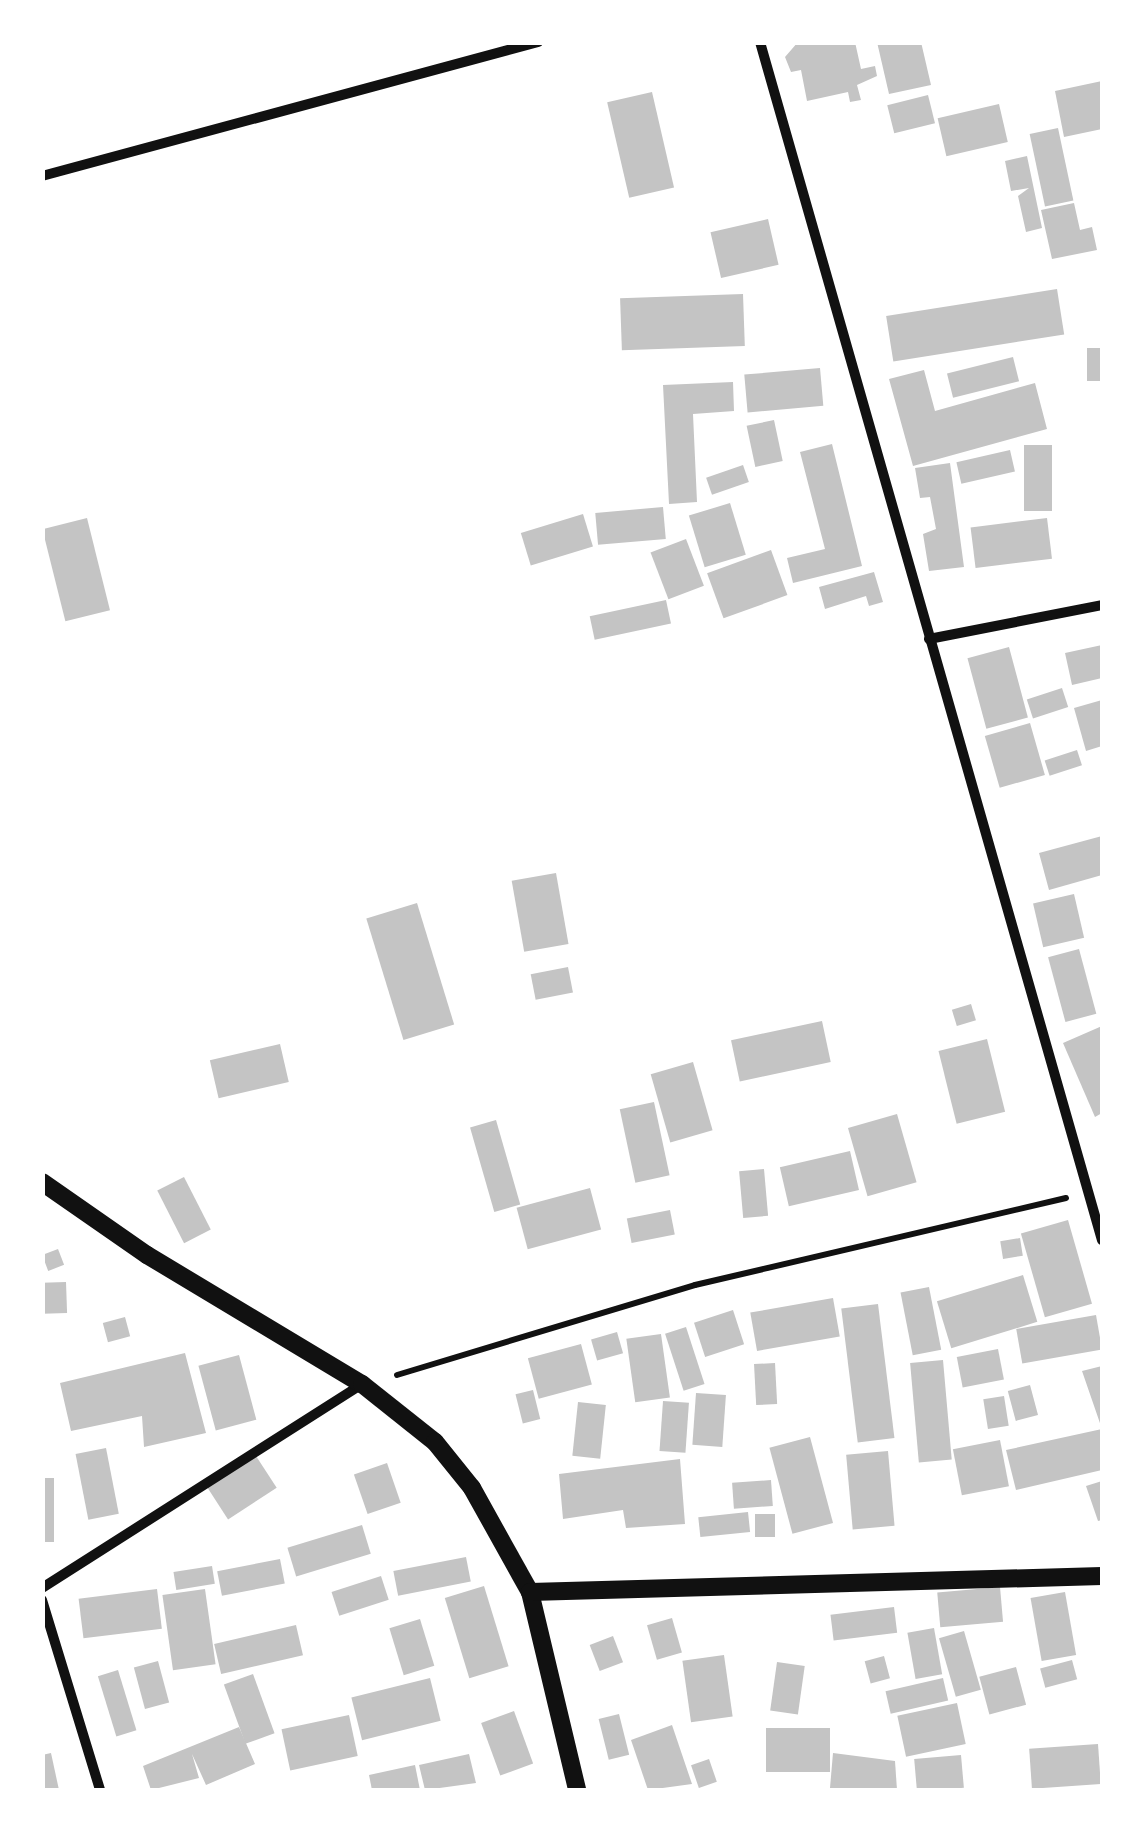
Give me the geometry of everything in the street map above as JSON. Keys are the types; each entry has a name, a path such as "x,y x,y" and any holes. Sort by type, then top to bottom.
{"street":[{"path":"42,176 538,42"},
{"path":"760,42 1102,1240"},
{"path":"929,639 1102,606"},
{"path":"42,1182 147,1255 362,1384 435,1442 472,1488 530,1592 575,1789"},
{"path":"42,1588 362,1384"},
{"path":"530,1592 1102,1576"},
{"path":"42,1600 100,1790"}],"path":[{"path":"362,1384 695,1285 1088,1193"}],"building":[{"path":"798,42 855,42 861,69 875,66 877,76 857,85 861,100 850,102 848,92 807,101 801,70 791,72 785,57"},
{"path":"877,42 921,42 931,85 889,94"},
{"path":"1102,81 1102,129 1064,137 1055,91"},
{"path":"652,92 674,187 629,198 607,102"},
{"path":"928,95 935,123 894,133 887,105"},
{"path":"999,104 1008,142 946,156 938,118"},
{"path":"1058,128 1073,200 1045,206 1030,134"},
{"path":"1027,156 1042,228 1026,232 1018,196 1029,188 1011,191 1005,161"},
{"path":"1074,203 1080,230 1092,227 1097,250 1052,259 1041,210"},
{"path":"768,219 779,265 721,278 711,232"},
{"path":"1057,289 1064,334 893,361 886,316"},
{"path":"743,294 745,346 622,350 620,298"},
{"path":"1087,348 1102,348 1102,381 1087,381"},
{"path":"1013,357 1019,381 953,398 947,373"},
{"path":"820,368 823,406 748,412 744,375"},
{"path":"924,370 935,411 1035,383 1047,429 913,466 889,379"},
{"path":"733,382 734,411 693,414 697,502 669,504 663,385"},
{"path":"774,420 783,461 755,467 747,426"},
{"path":"832,444 862,566 793,583 787,558 825,549 800,452"},
{"path":"1024,445 1052,445 1052,511 1024,511"},
{"path":"1010,450 1015,471 961,484 956,462"},
{"path":"950,463 964,567 929,571 923,534 936,529 930,497 920,498 915,468"},
{"path":"743,465 749,482 712,495 706,478"},
{"path":"730,503 746,555 705,567 689,516"},
{"path":"663,507 666,539 598,545 595,513"},
{"path":"583,514 593,547 531,566 521,533"},
{"path":"87,518 110,610 65,621 42,529"},
{"path":"1047,518 1052,559 976,568 971,527"},
{"path":"686,539 704,586 668,599 651,553"},
{"path":"771,550 787,595 724,618 707,573"},
{"path":"874,572 883,602 869,606 866,596 825,609 819,587"},
{"path":"666,600 671,623 595,640 590,616"},
{"path":"1102,645 1102,678 1072,685 1065,653"},
{"path":"1009,647 1028,718 986,729 967,658"},
{"path":"1062,688 1068,707 1033,718 1027,699"},
{"path":"1102,700 1102,746 1086,751 1074,708"},
{"path":"1030,723 1045,775 1000,788 985,736"},
{"path":"1077,750 1082,765 1050,776 1045,761"},
{"path":"1102,836 1102,875 1049,890 1039,853"},
{"path":"556,873 569,944 524,952 512,881"},
{"path":"1074,894 1084,938 1043,947 1033,903"},
{"path":"417,903 454,1024 403,1040 366,918"},
{"path":"1079,949 1096,1014 1065,1022 1048,957"},
{"path":"568,967 573,993 536,1000 531,974"},
{"path":"971,1004 976,1020 957,1026 952,1010"},
{"path":"822,1021 831,1062 740,1081 731,1040"},
{"path":"1102,1026 1102,1113 1095,1117 1063,1043"},
{"path":"987,1039 1005,1112 957,1124 938,1051"},
{"path":"280,1044 289,1082 219,1098 210,1060"},
{"path":"693,1062 713,1130 670,1142 651,1074"},
{"path":"654,1102 670,1175 635,1183 620,1109"},
{"path":"897,1114 917,1182 868,1196 848,1128"},
{"path":"496,1120 520,1205 494,1212 470,1127"},
{"path":"850,1151 859,1190 789,1206 780,1167"},
{"path":"764,1169 768,1216 743,1218 739,1171"},
{"path":"184,1177 211,1230 184,1243 157,1191"},
{"path":"590,1188 601,1230 528,1249 517,1208"},
{"path":"670,1210 675,1235 632,1243 627,1218"},
{"path":"1068,1220 1092,1304 1045,1317 1021,1234"},
{"path":"1020,1238 1023,1256 1003,1259 1000,1241"},
{"path":"58,1249 64,1265 48,1271 42,1255"},
{"path":"1023,1275 1037,1322 951,1348 937,1301"},
{"path":"66,1282 67,1313 43,1314 42,1283"},
{"path":"929,1287 941,1350 913,1355 901,1293"},
{"path":"833,1298 840,1336 757,1351 750,1313"},
{"path":"878,1304 894,1438 858,1443 841,1309"},
{"path":"733,1310 744,1344 705,1357 694,1323"},
{"path":"1096,1315 1102,1349 1022,1364 1016,1329"},
{"path":"125,1317 130,1336 108,1342 103,1323"},
{"path":"686,1327 705,1384 684,1391 665,1334"},
{"path":"617,1332 623,1353 597,1361 591,1339"},
{"path":"661,1334 670,1397 635,1402 626,1339"},
{"path":"581,1344 592,1385 539,1399 528,1358"},
{"path":"998,1349 1004,1379 963,1387 957,1357"},
{"path":"185,1353 206,1433 144,1447 142,1416 71,1431 60,1383"},
{"path":"239,1355 256,1420 216,1431 198,1366"},
{"path":"943,1360 952,1460 919,1462 910,1363"},
{"path":"775,1363 777,1404 756,1405 754,1364"},
{"path":"1102,1366 1102,1429 1082,1371"},
{"path":"1030,1385 1038,1415 1016,1421 1008,1391"},
{"path":"533,1390 540,1419 523,1423 516,1394"},
{"path":"696,1393 726,1395 722,1447 692,1445"},
{"path":"1004,1396 1009,1426 988,1429 983,1399"},
{"path":"663,1401 689,1403 685,1453 660,1451"},
{"path":"578,1402 606,1405 600,1459 572,1456"},
{"path":"1102,1429 1102,1470 1016,1490 1006,1450"},
{"path":"810,1437 833,1523 792,1534 769,1448"},
{"path":"1000,1440 1009,1486 962,1495 953,1449"},
{"path":"106,1448 119,1514 88,1520 76,1454"},
{"path":"888,1451 895,1526 853,1529 846,1455"},
{"path":"256,1456 277,1488 228,1519 207,1488"},
{"path":"680,1459 685,1524 626,1528 623,1510 563,1519 559,1474"},
{"path":"387,1463 401,1503 368,1514 354,1474"},
{"path":"42,1478 54,1478 54,1542 42,1542"},
{"path":"771,1480 773,1506 734,1509 732,1483"},
{"path":"1102,1481 1102,1520 1098,1521 1086,1486"},
{"path":"748,1512 750,1532 700,1537 698,1517"},
{"path":"755,1514 775,1514 775,1537 755,1537"},
{"path":"362,1525 371,1554 296,1576 287,1548"},
{"path":"466,1557 471,1582 398,1596 393,1571"},
{"path":"280,1559 285,1584 222,1596 217,1571"},
{"path":"212,1566 215,1584 176,1590 173,1572"},
{"path":"381,1576 389,1600 339,1616 332,1592"},
{"path":"484,1586 509,1666 469,1678 445,1598"},
{"path":"1000,1587 1003,1622 940,1627 937,1592"},
{"path":"157,1589 162,1629 83,1638 79,1599"},
{"path":"205,1589 216,1664 173,1670 162,1595"},
{"path":"1065,1592 1076,1655 1042,1661 1031,1598"},
{"path":"894,1607 897,1633 834,1641 830,1615"},
{"path":"672,1618 682,1653 657,1660 647,1625"},
{"path":"420,1619 434,1666 404,1675 389,1628"},
{"path":"296,1625 303,1655 221,1674 214,1644"},
{"path":"934,1628 942,1674 916,1679 907,1633"},
{"path":"964,1631 981,1690 956,1697 939,1638"},
{"path":"613,1636 623,1662 600,1671 590,1645"},
{"path":"724,1655 733,1716 691,1722 682,1661"},
{"path":"884,1656 890,1678 871,1683 865,1661"},
{"path":"1072,1660 1077,1679 1045,1688 1040,1669"},
{"path":"158,1661 169,1703 145,1709 134,1667"},
{"path":"777,1662 805,1666 798,1714 770,1711"},
{"path":"1016,1667 1026,1705 989,1715 979,1677"},
{"path":"118,1670 136,1730 116,1736 98,1676"},
{"path":"253,1674 275,1733 245,1744 224,1685"},
{"path":"430,1678 441,1721 362,1740 351,1698"},
{"path":"943,1678 948,1700 891,1714 886,1691"},
{"path":"957,1703 966,1744 906,1757 897,1716"},
{"path":"514,1711 533,1764 500,1776 481,1723"},
{"path":"619,1714 629,1755 609,1760 599,1719"},
{"path":"349,1715 358,1756 290,1770 282,1729"},
{"path":"672,1725 692,1784 648,1790 631,1740"},
{"path":"239,1727 255,1764 206,1785 192,1754 199,1778 151,1790 143,1766"},
{"path":"766,1728 830,1728 830,1772 766,1772"},
{"path":"1098,1744 1101,1784 1032,1789 1029,1749"},
{"path":"51,1753 59,1790 42,1790 42,1755"},
{"path":"833,1753 895,1761 897,1790 830,1788"},
{"path":"469,1754 476,1783 425,1790 419,1765"},
{"path":"961,1755 964,1788 917,1790 914,1759"},
{"path":"709,1759 717,1782 699,1788 691,1765"},
{"path":"415,1765 420,1790 372,1790 369,1775"}]}
